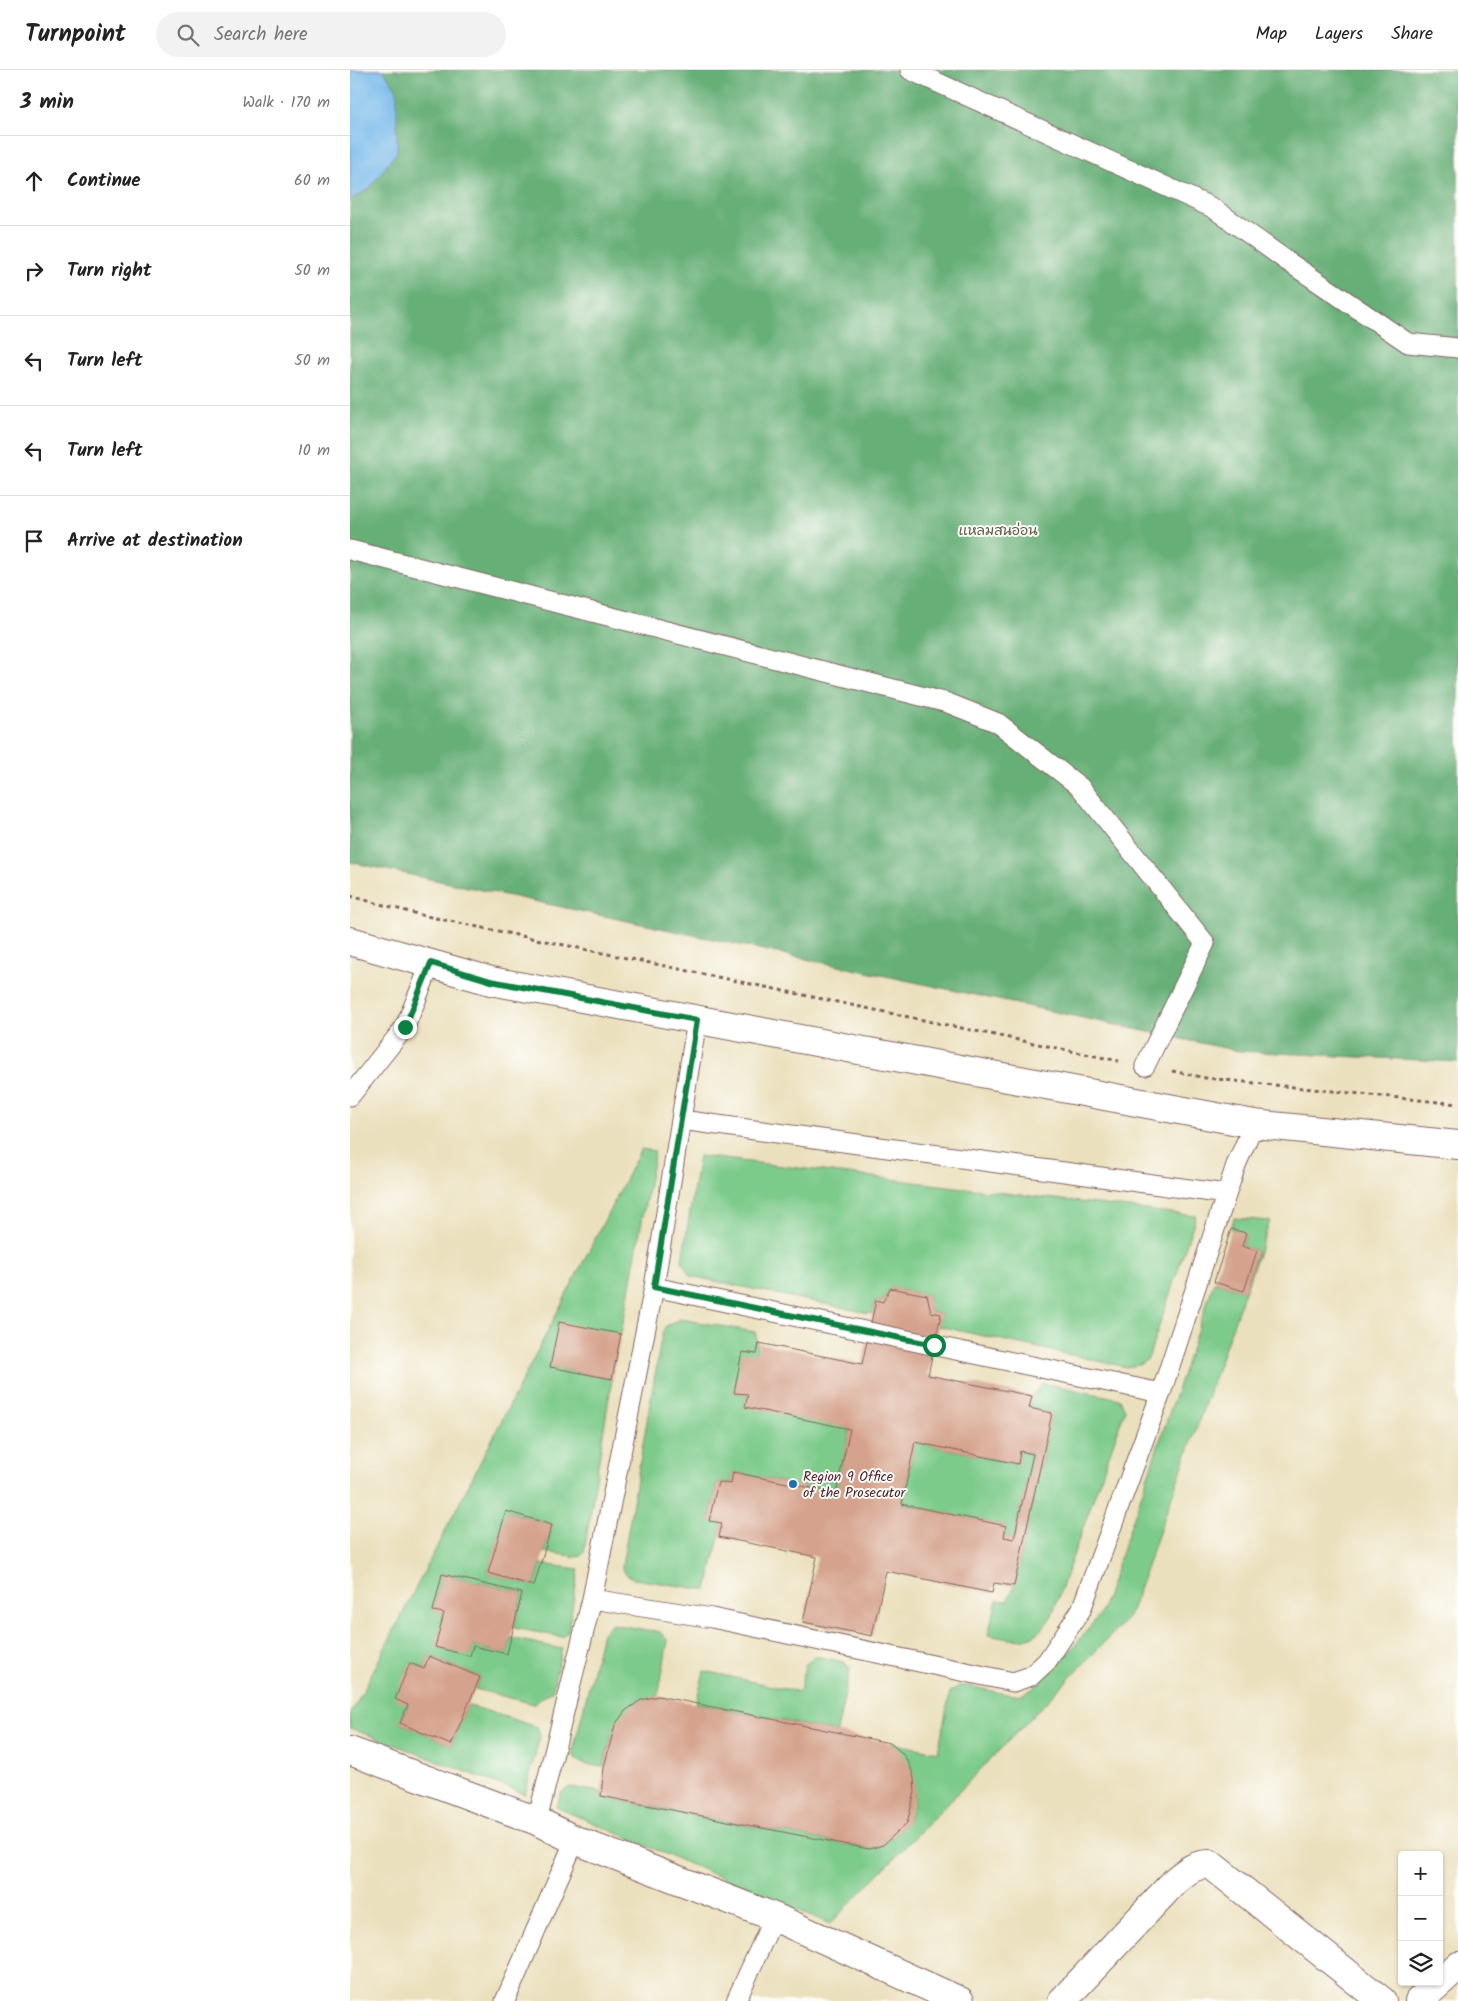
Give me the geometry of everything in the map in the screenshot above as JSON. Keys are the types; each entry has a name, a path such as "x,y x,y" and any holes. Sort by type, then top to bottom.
{"street":[{"path":"350,942 491,981 1254,1124 1458,1144"},
{"path":"350,1751 536,1821 575,1840 774,1917 960,2001"},
{"path":"1062,2001 1176,1880 1199,1864 1210,1864 1382,2001"},
{"path":"1419,2001 1458,1966"}],"lane":[{"path":"910,70 1213,208 1408,343 1458,348"},
{"path":"350,550 948,703 998,723 1080,787 1205,943 1145,1066"},
{"path":"350,1096 405,1027 431,963"},
{"path":"536,1821 592,1599 654,1287 697,1020"},
{"path":"681,1120 1226,1194"},
{"path":"592,1599 712,1618 1013,1682 1032,1676 1047,1661 1081,1610 1161,1393 1236,1164 1254,1124"},
{"path":"654,1287 1161,1393"},
{"path":"504,2001 575,1840"},
{"path":"736,2001 774,1917"}],"path":[{"path":"350,896 421,916 1206,1078 1458,1104"}],"green space":[{"name":"แหลมสนอ่อน","path":"350,70 1458,70 1458,1062 1238,1051 350,862"},
{"path":"641,1149 655,1151 621,1334 550,1367 612,1379 584,1553 579,1557 544,1552 552,1525 507,1511 488,1573 534,1586 541,1564 579,1569 568,1631 562,1637 514,1628 522,1593 442,1574 433,1610 444,1613 436,1647 470,1655 473,1646 507,1654 511,1638 562,1649 552,1691 534,1704 475,1689 480,1677 429,1656 424,1669 411,1663 408,1705 400,1723 451,1745 468,1705 537,1727 540,1736 525,1794 350,1728 350,1716"},
{"path":"699,1156 1196,1216 1148,1359 1139,1365 1126,1367 938,1326 941,1314 931,1312 927,1295 890,1288 883,1302 876,1300 873,1314 690,1276 682,1261"},
{"path":"1234,1218 1270,1221 1129,1617 830,1924 556,1807 562,1792 570,1787 601,1792 601,1797 869,1849 886,1842 899,1831 909,1818 914,1803 914,1788 911,1772 903,1757 890,1743 938,1752 950,1692 959,1686 968,1686 1012,1695 1023,1694 1034,1688 1059,1665 1101,1613 1214,1282 1245,1291 1257,1251 1242,1246 1246,1234 1231,1229"},
{"path":"681,1319 755,1332 757,1348 755,1356 735,1393 748,1394 850,1429 836,1493 733,1472 731,1484 718,1482 709,1520 722,1523 707,1590 634,1579 623,1572 622,1566 662,1334 666,1326"},
{"path":"1043,1383 1120,1399 1125,1410 1052,1615 1045,1625 1032,1637 1009,1639 988,1635 997,1600 1007,1601 1014,1586 1052,1413 1029,1408 1032,1396"},
{"path":"915,1442 1017,1464 1020,1451 1033,1454 1014,1539 1004,1537 1006,1526 902,1504"},
{"path":"611,1624 660,1632 668,1641 658,1696 634,1706 625,1713 619,1721 610,1741 604,1767 580,1762 574,1757 573,1752 602,1633"},
{"path":"815,1656 844,1662 850,1669 837,1732 696,1703 704,1671 800,1692 805,1665"}],"water":[{"path":"350,70 383,70 397,90 397,152 369,189 350,200"}],"building":[{"path":"1231,1229 1246,1233 1242,1246 1257,1251 1244,1291 1214,1282"},
{"name":"Region 9 Office of the Prosecutor","path":"890,1288 927,1295 931,1312 941,1314 928,1375 1032,1396 1029,1408 1052,1413 1014,1586 994,1583 992,1593 886,1571 872,1636 803,1622 817,1557 719,1537 722,1523 709,1521 718,1482 731,1484 733,1472 836,1493 850,1429 745,1407 748,1394 734,1393 742,1352 757,1354 759,1343 862,1364 876,1300 883,1302","holes":["915,1442 1018,1464 1020,1451 1033,1454 1014,1539 1004,1537 1006,1526 902,1504"]},
{"path":"559,1322 621,1334 612,1379 550,1367"},
{"path":"506,1511 552,1525 534,1586 488,1573"},
{"path":"442,1574 522,1593 507,1654 473,1646 470,1656 435,1647 444,1613 433,1611"},
{"path":"429,1656 480,1677 451,1745 400,1723 408,1705 395,1699 410,1663 424,1669"},
{"path":"658,1696 890,1743 902,1753 910,1765 914,1778 915,1792 907,1823 883,1845 869,1849 601,1796 604,1767 615,1725 625,1711 641,1700"}],"place":[{"name":"Region 9 Office of the Prosecutor","path":"793,1484"}],"route":[{"path":"405,1027 431,963 491,981 697,1020 654,1287 934,1345"}]}
